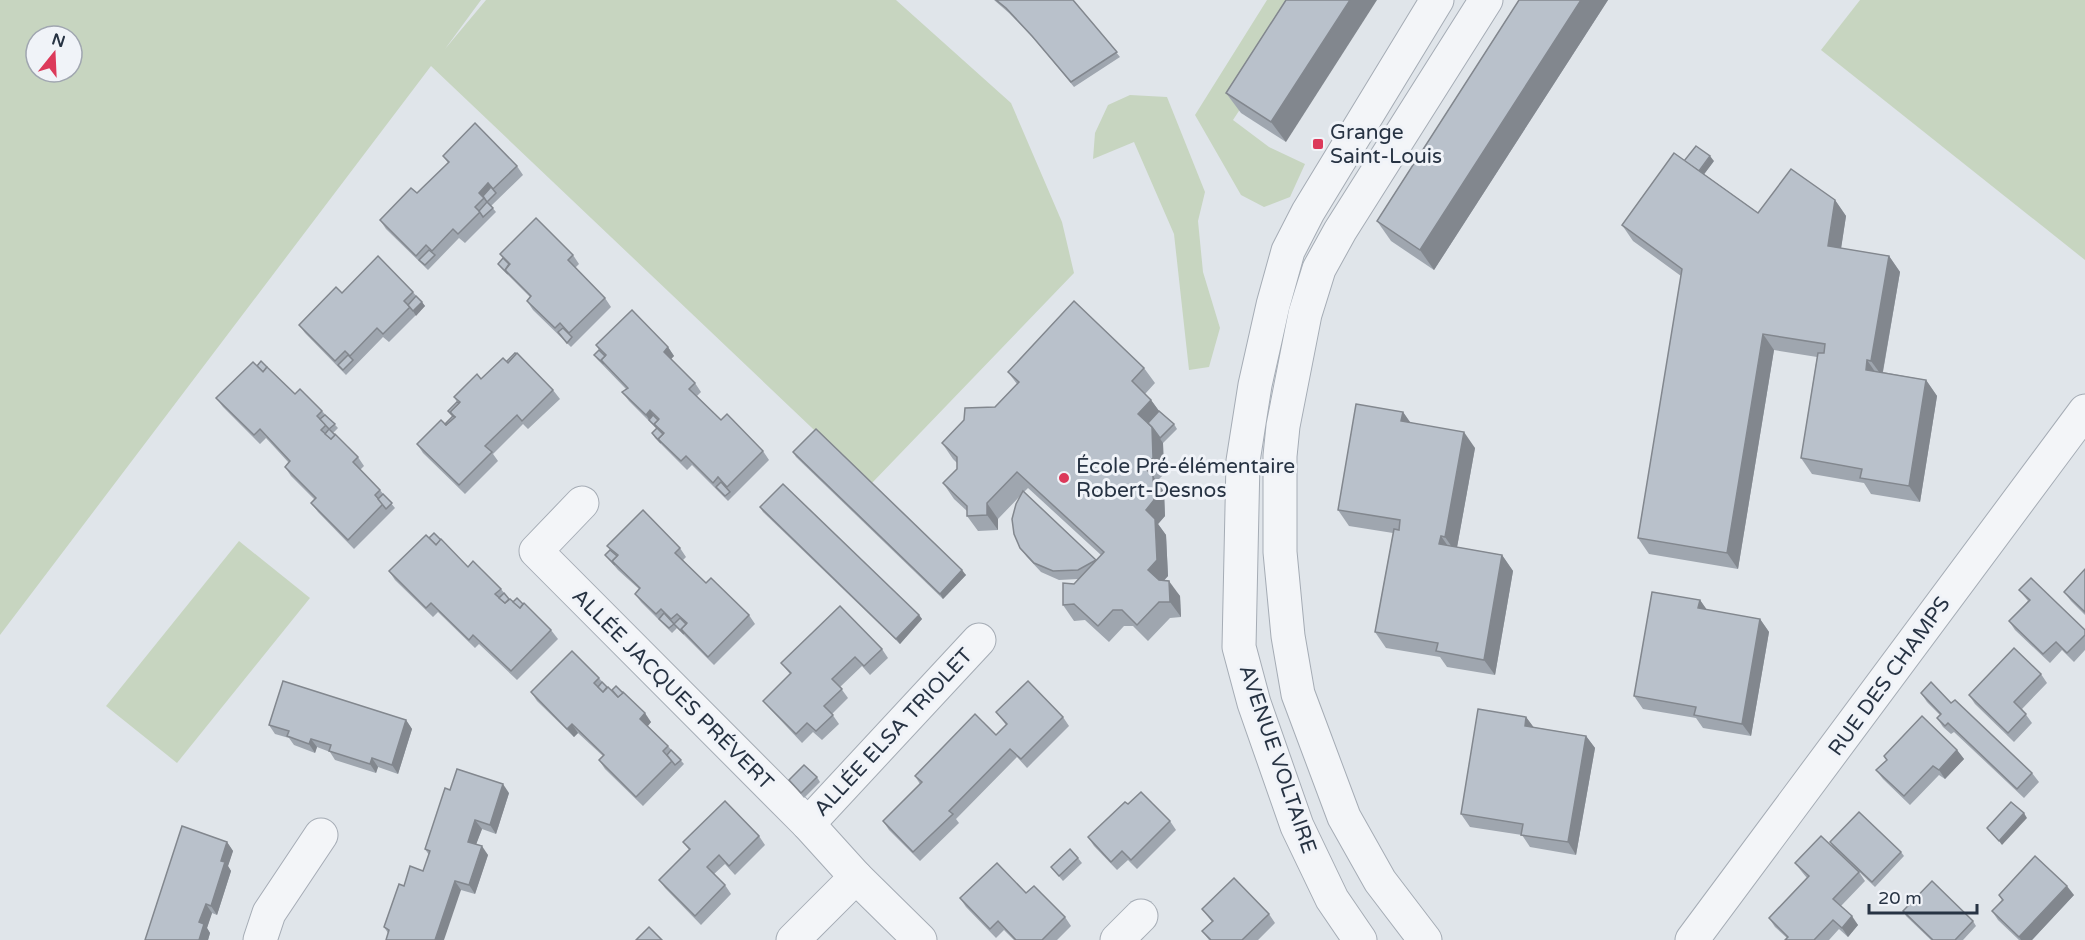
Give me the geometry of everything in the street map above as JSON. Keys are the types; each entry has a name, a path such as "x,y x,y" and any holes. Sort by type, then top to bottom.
{"street":[{"name":"AVENUE VOLTAIRE","path":"1360,940 1332,899 1297,826 1254,703 1239,647 1243,461 1255,385 1270,316 1288,251 1308,212 1437,0"},
{"name":"AVENUE VOLTAIRE","path":"1425,940 1380,881 1344,817 1298,694 1288,636 1280,552 1280,456 1285,417 1305,314 1319,269 1340,231 1486,0"},
{"name":"RUE DES CHAMPS","path":"1692,940 2085,411"},
{"name":"ALLÉE JACQUES PRÉVERT","path":"582,503 536,551 920,940"},
{"name":"ALLÉE ELSA TRIOLET","path":"808,824 979,640"},
{"path":"260,940 269,913 321,835"},
{"path":"793,940 856,877"},
{"path":"1117,940 1141,916"}],"green space":[{"path":"0,0 481,0 445,49 486,0 896,0 1011,103 1062,222 1074,273 871,484 431,66 0,635"},
{"path":"1267,0 1312,0 1233,120 1269,147 1305,164 1290,197 1264,207 1241,195 1195,115"},
{"path":"1860,0 2085,0 2085,260 1821,50"},
{"path":"1130,95 1167,97 1205,192 1198,221 1203,272 1220,328 1209,367 1189,370 1174,234 1134,142 1093,159 1095,133 1108,105"},
{"path":"239,541 310,598 177,763 106,706"}],"building":[{"path":"996,0 1073,0 1117,52 1071,82 1032,36"},
{"path":"1286,0 1350,0 1271,122 1226,93"},
{"path":"1519,0 1581,0 1420,250 1377,221"},
{"path":"475,123 517,166 493,189 488,183 479,193 484,198 475,207 480,212 458,234 453,229 432,251 426,245 416,256 380,220 411,188 417,193 449,162 443,156"},
{"path":"1696,146 1710,156 1699,171 1684,161"},
{"path":"1674,153 1758,213 1791,169 1835,200 1828,246 1889,256 1871,361 1867,360 1866,370 1926,380 1909,486 1860,478 1862,469 1801,458 1818,353 1824,353 1825,344 1763,334 1727,553 1638,538 1682,269 1622,225"},
{"path":"491,187 496,193 487,202 483,196"},
{"path":"487,202 493,208 483,217 479,211"},
{"path":"536,218 573,255 568,260 605,298 569,333 560,323 555,328 527,301 531,296 505,270 510,264 500,254"},
{"path":"429,250 435,255 425,265 419,260"},
{"path":"378,256 413,292 404,301 410,307 383,334 377,328 350,356 345,351 335,361 299,325 336,287 342,293"},
{"path":"503,258 509,264 505,270 508,274 498,264"},
{"path":"416,296 422,302 413,311 408,305"},
{"name":"École Pré-élémentaire Robert-Desnos","path":"1074,301 1144,368 1132,381 1151,400 1138,414 1152,427 1153,458 1144,467 1153,476 1154,500 1146,510 1155,519 1157,560 1148,570 1159,580 1169,581 1170,602 1159,602 1137,625 1122,610 1113,610 1098,626 1074,604 1063,605 1063,583 1074,584 1104,552 1017,472 987,503 987,515 967,516 967,506 943,483 957,469 957,457 942,443 964,420 965,408 995,407 1019,382 1008,372"},
{"path":"632,310 668,347 664,352 695,383 689,389 721,420 727,414 763,451 727,487 718,477 713,483 686,456 681,461 658,439 664,433 654,424 659,419 650,410 646,415 622,392 628,388 601,360 606,355 596,345"},
{"path":"563,328 572,337 567,343 558,332"},
{"path":"599,350 605,356 601,360 604,364 594,355"},
{"path":"515,353 517,354 508,363 506,362"},
{"path":"517,353 553,390 522,421 517,415 485,446 492,452 459,485 417,444 441,420 446,425 455,417 450,412 460,402 454,397 477,374 481,379 503,358 508,363"},
{"path":"348,355 353,360 343,370 338,365"},
{"path":"261,361 267,367 263,372 257,366"},
{"path":"253,362 263,372 267,367 295,394 300,389 322,411 317,416 326,425 321,430 331,439 335,434 358,457 353,462 380,490 375,495 383,504 348,540 311,503 316,498 285,467 290,461 260,429 254,435 216,398"},
{"path":"457,402 459,403 450,412 453,416 448,411"},
{"path":"1356,404 1403,412 1401,421 1464,432 1445,537 1441,536 1439,544 1502,555 1484,660 1436,651 1438,643 1375,632 1394,529 1399,530 1400,520 1338,510"},
{"path":"1159,411 1174,424 1160,438 1148,423"},
{"path":"325,415 335,424 329,429 320,419"},
{"path":"653,415 658,420 654,424 657,428 649,420"},
{"path":"657,428 663,434 658,439 661,443 652,433"},
{"path":"329,429 335,435 331,439 325,434"},
{"path":"816,429 962,570 940,594 793,452"},
{"path":"721,482 730,492 725,496 716,487"},
{"path":"783,484 919,615 896,639 760,507"},
{"path":"1023,491 1096,560 1078,570 1053,571 1034,563 1020,548 1014,534 1012,519"},
{"path":"383,494 392,503 386,509 378,499"},
{"path":"643,510 680,548 675,553 706,583 711,578 749,615 708,657 681,629 687,623 677,614 671,619 661,609 656,614 635,594 640,588 612,561 618,555 607,546"},
{"path":"434,533 441,540 436,545 429,538"},
{"path":"426,535 436,545 441,539 468,567 473,561 501,589 495,594 505,603 510,599 520,608 524,603 551,630 511,671 473,635 469,640 431,603 426,608 389,571"},
{"path":"610,550 617,556 612,561 615,565 605,555"},
{"path":"2085,569 2085,612 2064,592"},
{"path":"2031,578 2085,630 2085,635 2067,653 2056,642 2043,654 2009,621 2030,600 2019,590"},
{"path":"1652,592 1700,600 1698,608 1760,619 1742,724 1694,715 1696,707 1634,696"},
{"path":"504,593 509,599 505,603 499,598"},
{"path":"517,598 523,604 520,608 513,602"},
{"path":"840,606 882,649 864,666 855,657 832,679 842,689 824,706 833,715 816,731 807,723 796,734 763,701 791,673 781,663"},
{"path":"664,613 674,624 669,628 659,619"},
{"path":"680,618 686,624 681,629 684,634 674,624"},
{"path":"2014,648 2041,674 2014,702 2026,714 2008,733 1969,695"},
{"path":"572,651 599,678 594,683 603,692 608,687 618,697 623,692 645,713 640,719 668,746 663,751 672,761 636,797 599,760 604,755 572,724 567,729 531,692"},
{"path":"283,681 406,720 392,765 372,758 370,764 329,751 331,745 311,739 309,744 287,736 289,731 269,725"},
{"path":"1028,681 1063,717 1021,759 1010,749 949,811 953,814 913,852 883,821 922,782 915,776 975,714 996,735 1007,724 996,712"},
{"path":"602,682 607,687 603,692 598,687"},
{"path":"1931,682 1951,703 1955,700 2032,773 2017,789 1948,723 1945,726 1937,718 1941,714 1921,693"},
{"path":"616,686 623,693 618,697 612,690"},
{"path":"1478,709 1526,717 1525,726 1586,736 1568,842 1521,835 1523,824 1461,814"},
{"path":"1922,716 1957,750 1939,770 1933,766 1904,796 1876,770 1887,760 1884,756"},
{"path":"671,750 681,760 675,765 667,755"},
{"path":"804,765 817,777 801,793 789,780"},
{"path":"457,769 503,784 490,825 475,820 468,842 482,846 469,885 455,881 435,940 386,940 389,930 384,927 399,884 404,886 410,866 423,871 430,851 425,849 445,788 450,790"},
{"path":"1141,792 1170,821 1131,860 1122,851 1111,862 1088,837 1125,802 1128,804"},
{"path":"725,801 759,836 729,866 719,855 707,867 725,885 695,916 659,880 690,849 683,842"},
{"path":"2011,802 2024,813 1999,841 1987,828"},
{"path":"1859,812 1901,852 1872,882 1830,842"},
{"path":"182,826 227,842 221,861 225,862 211,906 206,904 199,922 204,924 199,940 145,940"},
{"path":"1821,836 1859,872 1833,899 1852,916 1842,928 1833,920 1814,940 1785,940 1788,937 1769,918 1809,876 1795,863"},
{"path":"1070,849 1078,858 1059,876 1051,867"},
{"path":"2035,856 2067,886 2019,937 1992,911 2003,900 1999,895"},
{"path":"997,863 1026,893 1034,886 1065,917 1042,940 1016,940 998,921 990,929 960,898"},
{"path":"1234,878 1269,914 1242,940 1211,940 1202,931 1213,921 1202,909"},
{"path":"1932,881 1973,921 1955,940 1933,940 1903,911"},
{"path":"649,927 662,940 636,940"}],"place":[{"name":"Grange Saint-Louis","path":"1318,144"},
{"name":"École Pré-élémentaire Robert-Desnos","path":"1064,478"}]}
